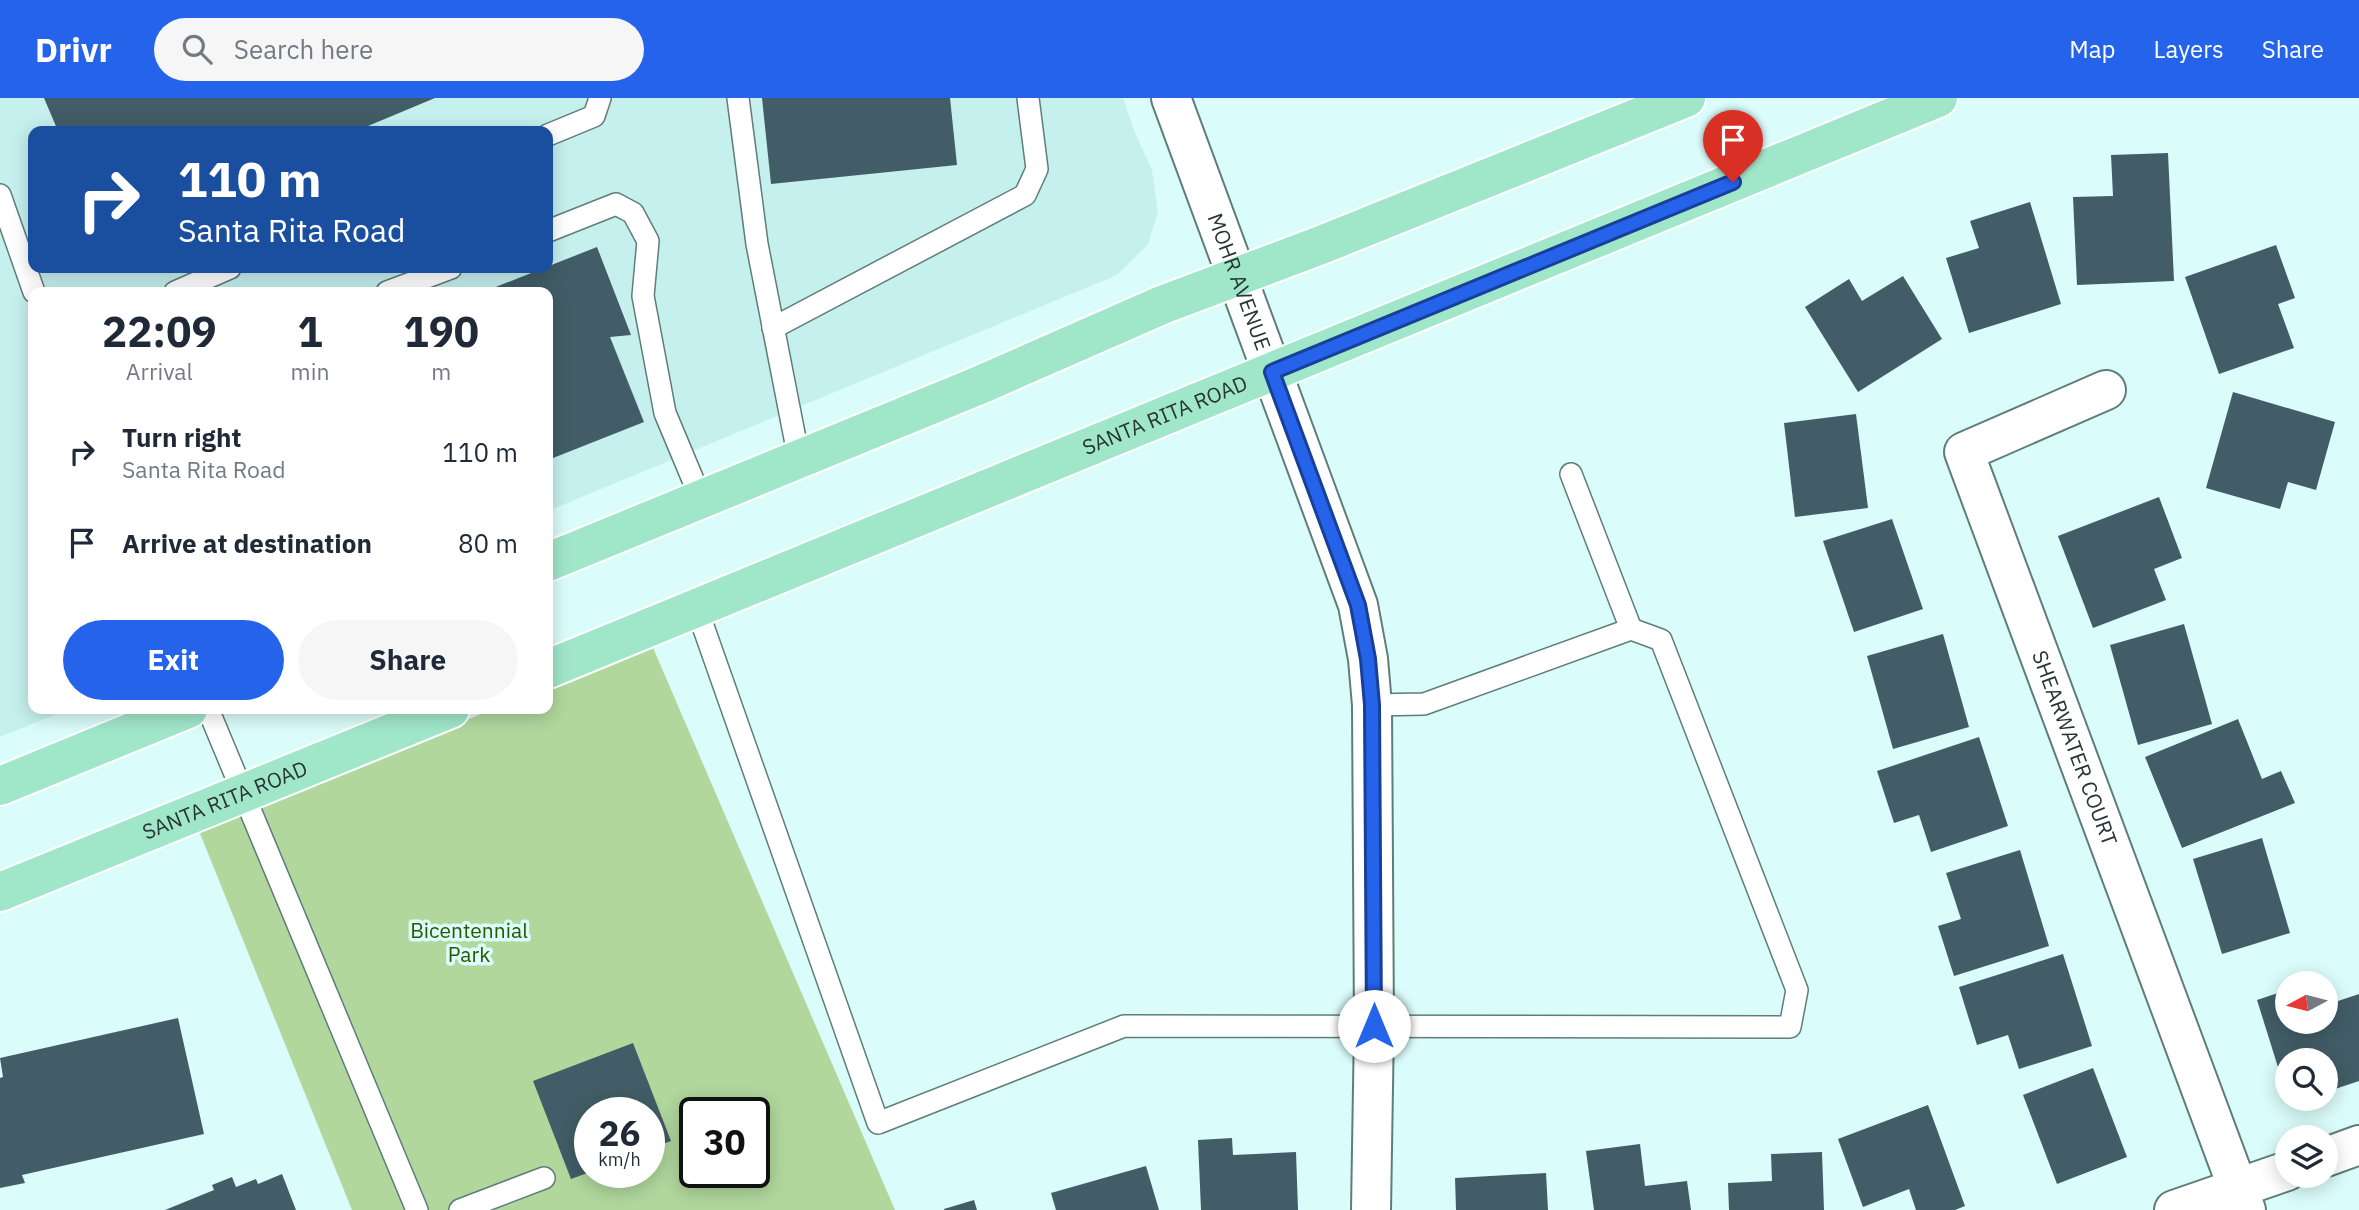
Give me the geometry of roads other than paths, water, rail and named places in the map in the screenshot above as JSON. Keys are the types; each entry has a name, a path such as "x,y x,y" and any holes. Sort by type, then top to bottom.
{"main road":[{"path":"553,560 975,387 1162,305 1686,98"},
{"name":"SANTA RITA ROAD","path":"553,667 1938,98"},
{"path":"0,786 176,714"},
{"name":"SANTA RITA ROAD","path":"0,892 438,714"}],"street":[{"name":"MOHR AVENUE","path":"1171,98 1358,605 1368,659 1372,705 1374,1026 1371,1210"},
{"name":"SHEARWATER COURT","path":"2106,390 1964,453 2241,1199"},
{"path":"2338,1153 2359,1145"},
{"path":"2174,1210 2241,1199 2275,1178"}],"lane":[{"path":"553,133 594,116 600,98"},
{"path":"738,98 757,244 799,459"},
{"path":"773,328 1025,195 1037,169 1028,98"},
{"path":"0,195 32,287"},
{"path":"553,229 617,204 633,213 648,241 643,296 665,413 701,499"},
{"path":"186,287 219,273"},
{"path":"400,287 438,273"},
{"path":"1571,474 1631,629"},
{"path":"697,609 878,1123 1124,1026 1790,1027 1797,990 1661,640 1631,629 1424,704 1372,705"},
{"path":"210,714 417,1210"},
{"path":"460,1210 544,1178"}],"park label":[{"name":"Bicentennial Park","path":"469,943"}]}
